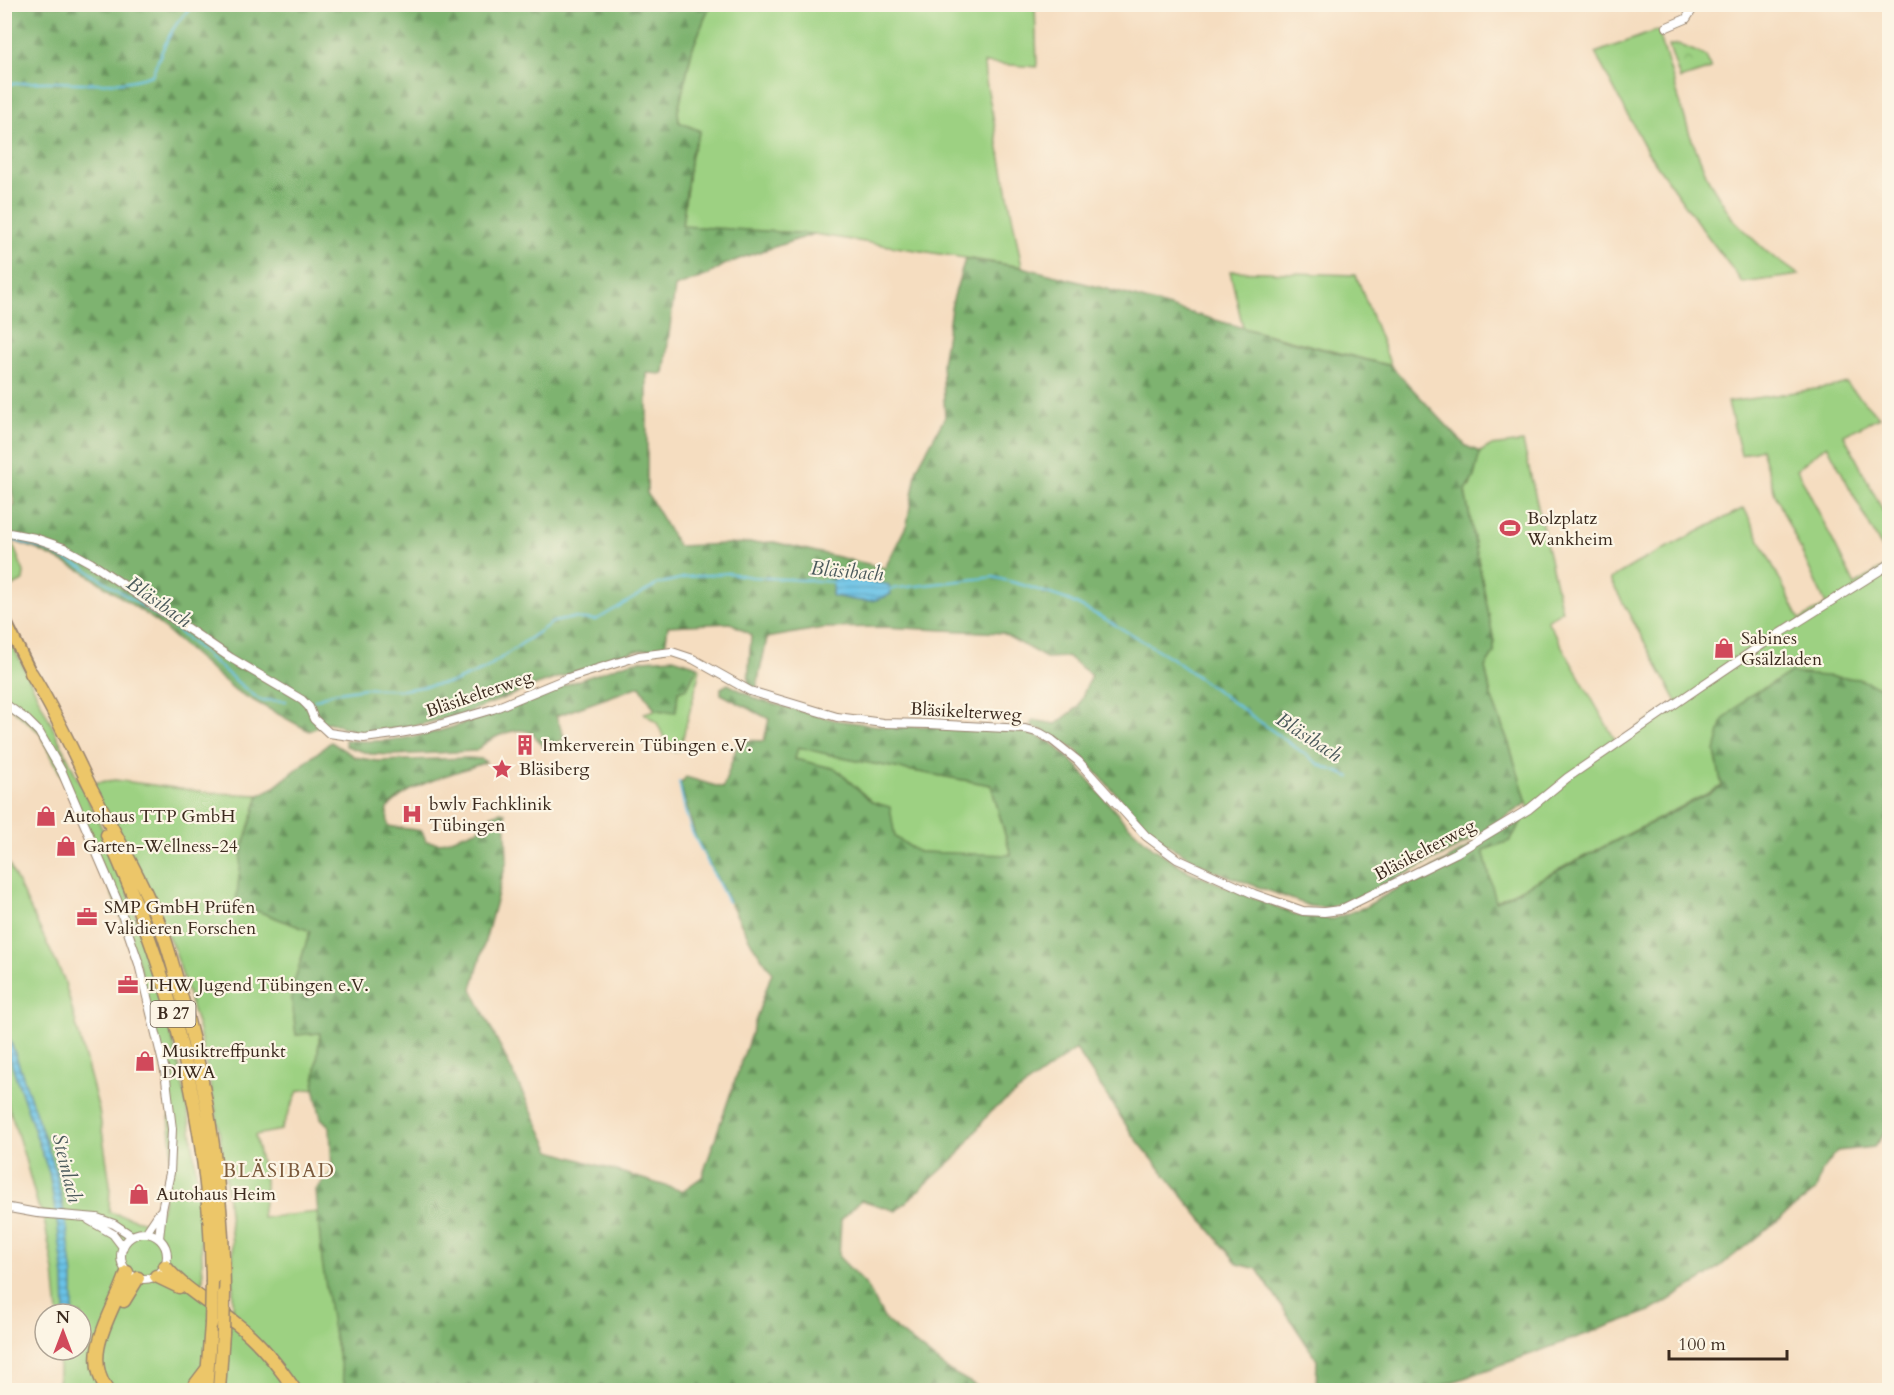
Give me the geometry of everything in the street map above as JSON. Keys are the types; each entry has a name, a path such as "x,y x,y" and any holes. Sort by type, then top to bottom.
{"highway":[{"name":"B 27","path":"32,673 40,695 122,869 167,992 185,1060 200,1135 208,1202 212,1281 206,1390"},
{"name":"B 27","path":"32,673 140,881 158,922 169,953 196,1052 212,1135 221,1207 224,1293 219,1390"},
{"path":"160,1271 245,1337 292,1390"},
{"path":"107,1390 100,1381 96,1367 97,1351 100,1338 122,1289 132,1275"},
{"path":"113,1390 105,1379 102,1352 107,1336 129,1290 132,1275"},
{"path":"191,1390 208,1368"}],"main road":[{"name":"B 27","path":"4,618 32,673"}],"street":[{"path":"1667,27 1686,19 1696,4"},
{"name":"Bläsikelterweg","path":"4,532 35,538 64,548 91,563 231,658 302,700 309,707 314,719 329,733 364,738 428,728 493,708 568,678 619,662 639,656 672,652 693,659 750,691 837,717 883,723 1025,729 1040,733 1078,761 1146,836 1177,859 1254,894 1303,911 1324,912 1340,910 1456,853 1529,809 1567,778 1698,688 1890,564"},
{"path":"4,703 39,732 62,772 117,900 139,964 165,1071 172,1129 170,1173 162,1209 159,1238"},
{"path":"4,1207 16,1211 97,1218 105,1220 132,1236"},
{"path":"146,1233 162,1209"},
{"path":"80,1217 110,1231 123,1247"},
{"path":"146,1233 159,1238 167,1251 160,1271 147,1279 132,1275 121,1261 123,1247 132,1236 146,1233"}],"green space":[{"path":"5,5 710,5 692,50 678,111 679,122 700,131 691,154 682,226 814,234 747,256 724,265 708,275 675,287 664,374 647,373 647,493 678,546 774,542 885,568 907,524 917,468 945,417 942,363 952,303 965,259 1022,267 1282,339 1391,366 1466,446 1480,452 1474,477 1465,492 1494,642 1494,653 1485,667 1491,696 1527,803 1456,849 1355,899 1328,908 1310,906 1212,870 1157,839 1076,750 1044,731 1030,726 1033,720 1056,724 1078,707 1091,675 1068,657 1046,658 1002,633 884,627 823,628 767,638 756,690 748,685 751,635 731,623 668,626 665,648 637,650 537,685 461,715 409,727 361,733 328,722 309,731 236,691 154,620 84,572 36,549 5,538 4,506 15,506 4,455","holes":["853,576 859,580 879,582 864,601 832,596 833,579"]},
{"path":"710,5 1035,5 1037,67 984,63 1022,267 814,234 682,227 691,154 700,131 679,122 678,111 692,50"},
{"path":"1658,30 1690,135 1709,181 1734,221 1767,252 1799,275 1743,283 1647,151 1595,53"},
{"path":"1678,44 1706,56 1711,69 1680,79 1669,46"},
{"path":"1230,271 1356,275 1391,366 1243,328"},
{"path":"1846,383 1879,417 1844,435 1889,523 1889,562 1827,445 1797,469 1855,585 1889,564 1889,691 1715,751 1722,786 1495,902 1483,850 1510,841 1529,809 1491,696 1485,667 1494,653 1494,642 1465,491 1470,486 1480,452 1490,446 1523,442 1562,611 1547,620 1617,743 1677,702 1610,579 1744,508 1800,620 1826,605 1775,494 1761,449 1741,455 1728,402"},
{"path":"5,538 11,540 24,572 23,581 5,590"},
{"path":"5,629 109,843 129,895 164,1006 180,1069 191,1129 199,1196 203,1279 200,1285 233,1309 233,1254 224,1162 198,1027 175,951 91,783 115,780 213,793 259,795 242,851 310,931 291,992 296,1035 320,1033 314,1088 298,1091 281,1130 255,1135 265,1180 262,1218 317,1212 329,1301 346,1390 57,1390 59,1362 93,1362 93,1302 57,1302 54,1271 43,1214 38,1206 5,1095 4,854 64,979 99,1110 110,1184 109,1212 153,1224 162,1209 172,1147 165,1071 139,964 83,819 39,732 5,703"},
{"path":"673,658 698,666 687,688 678,691 676,712 655,710 640,686 556,716 565,739 544,747 532,733 523,730 501,735 486,742 476,751 395,755 370,754 346,746 345,740 376,741 407,738 438,731 469,722 624,664 641,660"},
{"path":"698,666 700,668 698,678 680,750 675,752 670,750 657,723 644,713 655,710 676,711 678,691 687,688"},
{"path":"1791,673 1859,679 1889,691 1889,1127 1874,1147 1837,1151 1822,1171 1816,1190 1708,1276 1653,1310 1431,1390 1316,1390 1317,1360 1257,1269 1238,1264 1132,1134 1076,1049 990,1112 959,1154 896,1211 861,1200 841,1220 839,1257 867,1286 885,1320 948,1370 984,1390 346,1390 333,1331 322,1262 316,1190 332,1172 330,1127 321,1118 314,1088 320,1033 296,1035 291,992 310,931 236,903 242,851 259,795 273,788 331,742 355,757 377,761 468,758 481,759 486,762 433,780 406,793 387,809 388,826 422,831 426,841 440,843 479,829 484,819 499,812 505,813 507,860 472,989 551,1151 682,1191 702,1177 772,972 752,944 696,839 680,784 686,777 723,788 739,740 764,741 769,719 721,694 721,688 728,684 759,700 835,720 887,727 933,726 1006,730 1032,734 1052,743 1075,764 1121,818 1153,848 1190,872 1299,916 1333,919 1365,907 1523,818 1510,841 1483,850 1496,902 1722,787 1715,751 1723,720 1749,696","holes":["798,747 847,759 991,785 1011,855 918,852 895,837 890,807 872,802 836,769 795,759"]},
{"path":"798,746 847,759 991,785 1011,856 918,852 895,837 889,807 872,802 836,769 794,759"}],"water":[{"name":"Bläsibach","path":"840,575 889,585 891,594 869,601 832,596 833,579"},
{"path":"4,1022 56,1171 67,1228 73,1277 73,1302 65,1302 64,1277 49,1173 5,1045"}],"waterway":[{"path":"4,85 43,82 116,83 152,75 174,27 196,4"},
{"name":"Bläsibach","path":"4,537 44,549 84,568 171,625 260,700 286,701"},
{"name":"Bläsibach","path":"315,700 332,693 365,688 402,690 454,682 485,669 553,622 573,618 596,620 658,584 687,577 728,573 752,577 834,582"},
{"name":"Bläsibach","path":"890,589 993,577 1068,600 1170,657 1320,765 1350,777"},
{"path":"679,782 692,832 728,902"}],"place":[{"name":"Bolzplatz Wankheim","path":"1510,528"},
{"name":"Sabines Gsälzladen","path":"1724,648"},
{"name":"Imkerverein Tübingen e.V.","path":"525,745"},
{"name":"Bläsiberg","path":"502,769"},
{"name":"bwlv Fachklinik Tübingen","path":"412,814"},
{"name":"Autohaus TTP GmbH","path":"46,816"},
{"name":"Garten-Wellness-24","path":"66,846"},
{"name":"SMP GmbH Prüfen Validieren Forschen","path":"87,917"},
{"name":"THW Jugend Tübingen e.V.","path":"128,985"},
{"name":"Musiktreffpunkt DIWA","path":"145,1061"},
{"name":"Autohaus Heim","path":"139,1194"}],"district":[{"name":"BLÄSIBAD","path":"279,1170"}],"water label":[{"name":"Steinlach","path":"67,1168"}]}
